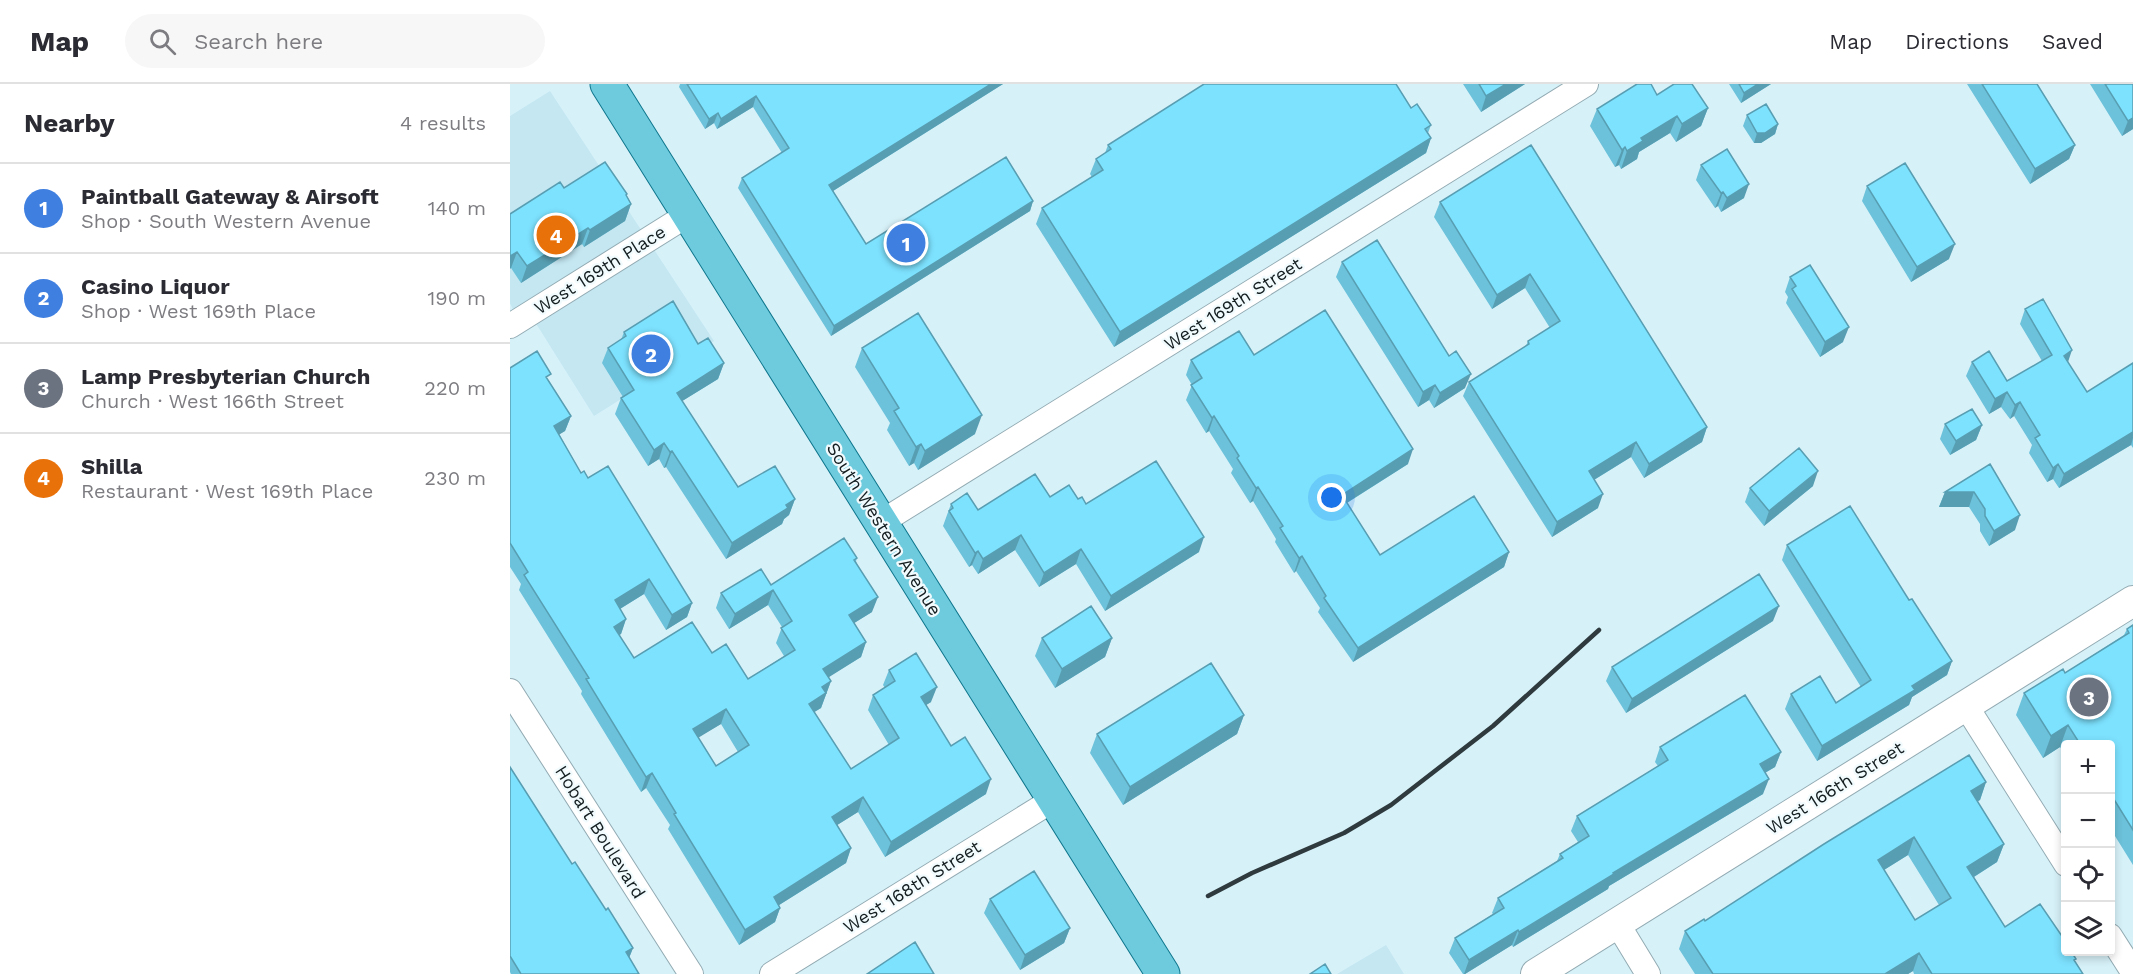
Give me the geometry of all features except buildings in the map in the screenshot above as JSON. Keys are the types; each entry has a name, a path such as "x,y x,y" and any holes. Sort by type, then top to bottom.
{"main road":[{"name":"South Western Avenue","path":"607,84 1163,974"}],"street":[{"name":"West 169th Street","path":"880,524 1586,84"},
{"name":"West 169th Place","path":"510,326 689,214"},
{"name":"West 166th Street","path":"1536,974 2133,601"},
{"name":"Hobart Boulevard","path":"510,691 691,974"},
{"path":"1966,706 2061,856"},
{"name":"West 168th Street","path":"772,974 1053,800"},
{"path":"1617,923 1648,974"},
{"path":"2115,944 2133,972"}],"shaded area":[{"path":"550,91 714,341 594,416 530,314 518,321 510,303 510,116"},
{"path":"1386,945 1404,974 1337,974"}],"railway":[{"path":"1208,896 1252,873 1344,833 1391,805 1493,726 1599,630"}],"place":[{"name":"Shilla","path":"556,235"},
{"name":"Paintball Gateway & Airsoft","path":"906,243"},
{"name":"Casino Liquor","path":"651,354"},
{"name":"Lamp Presbyterian Church","path":"2089,697"}]}
